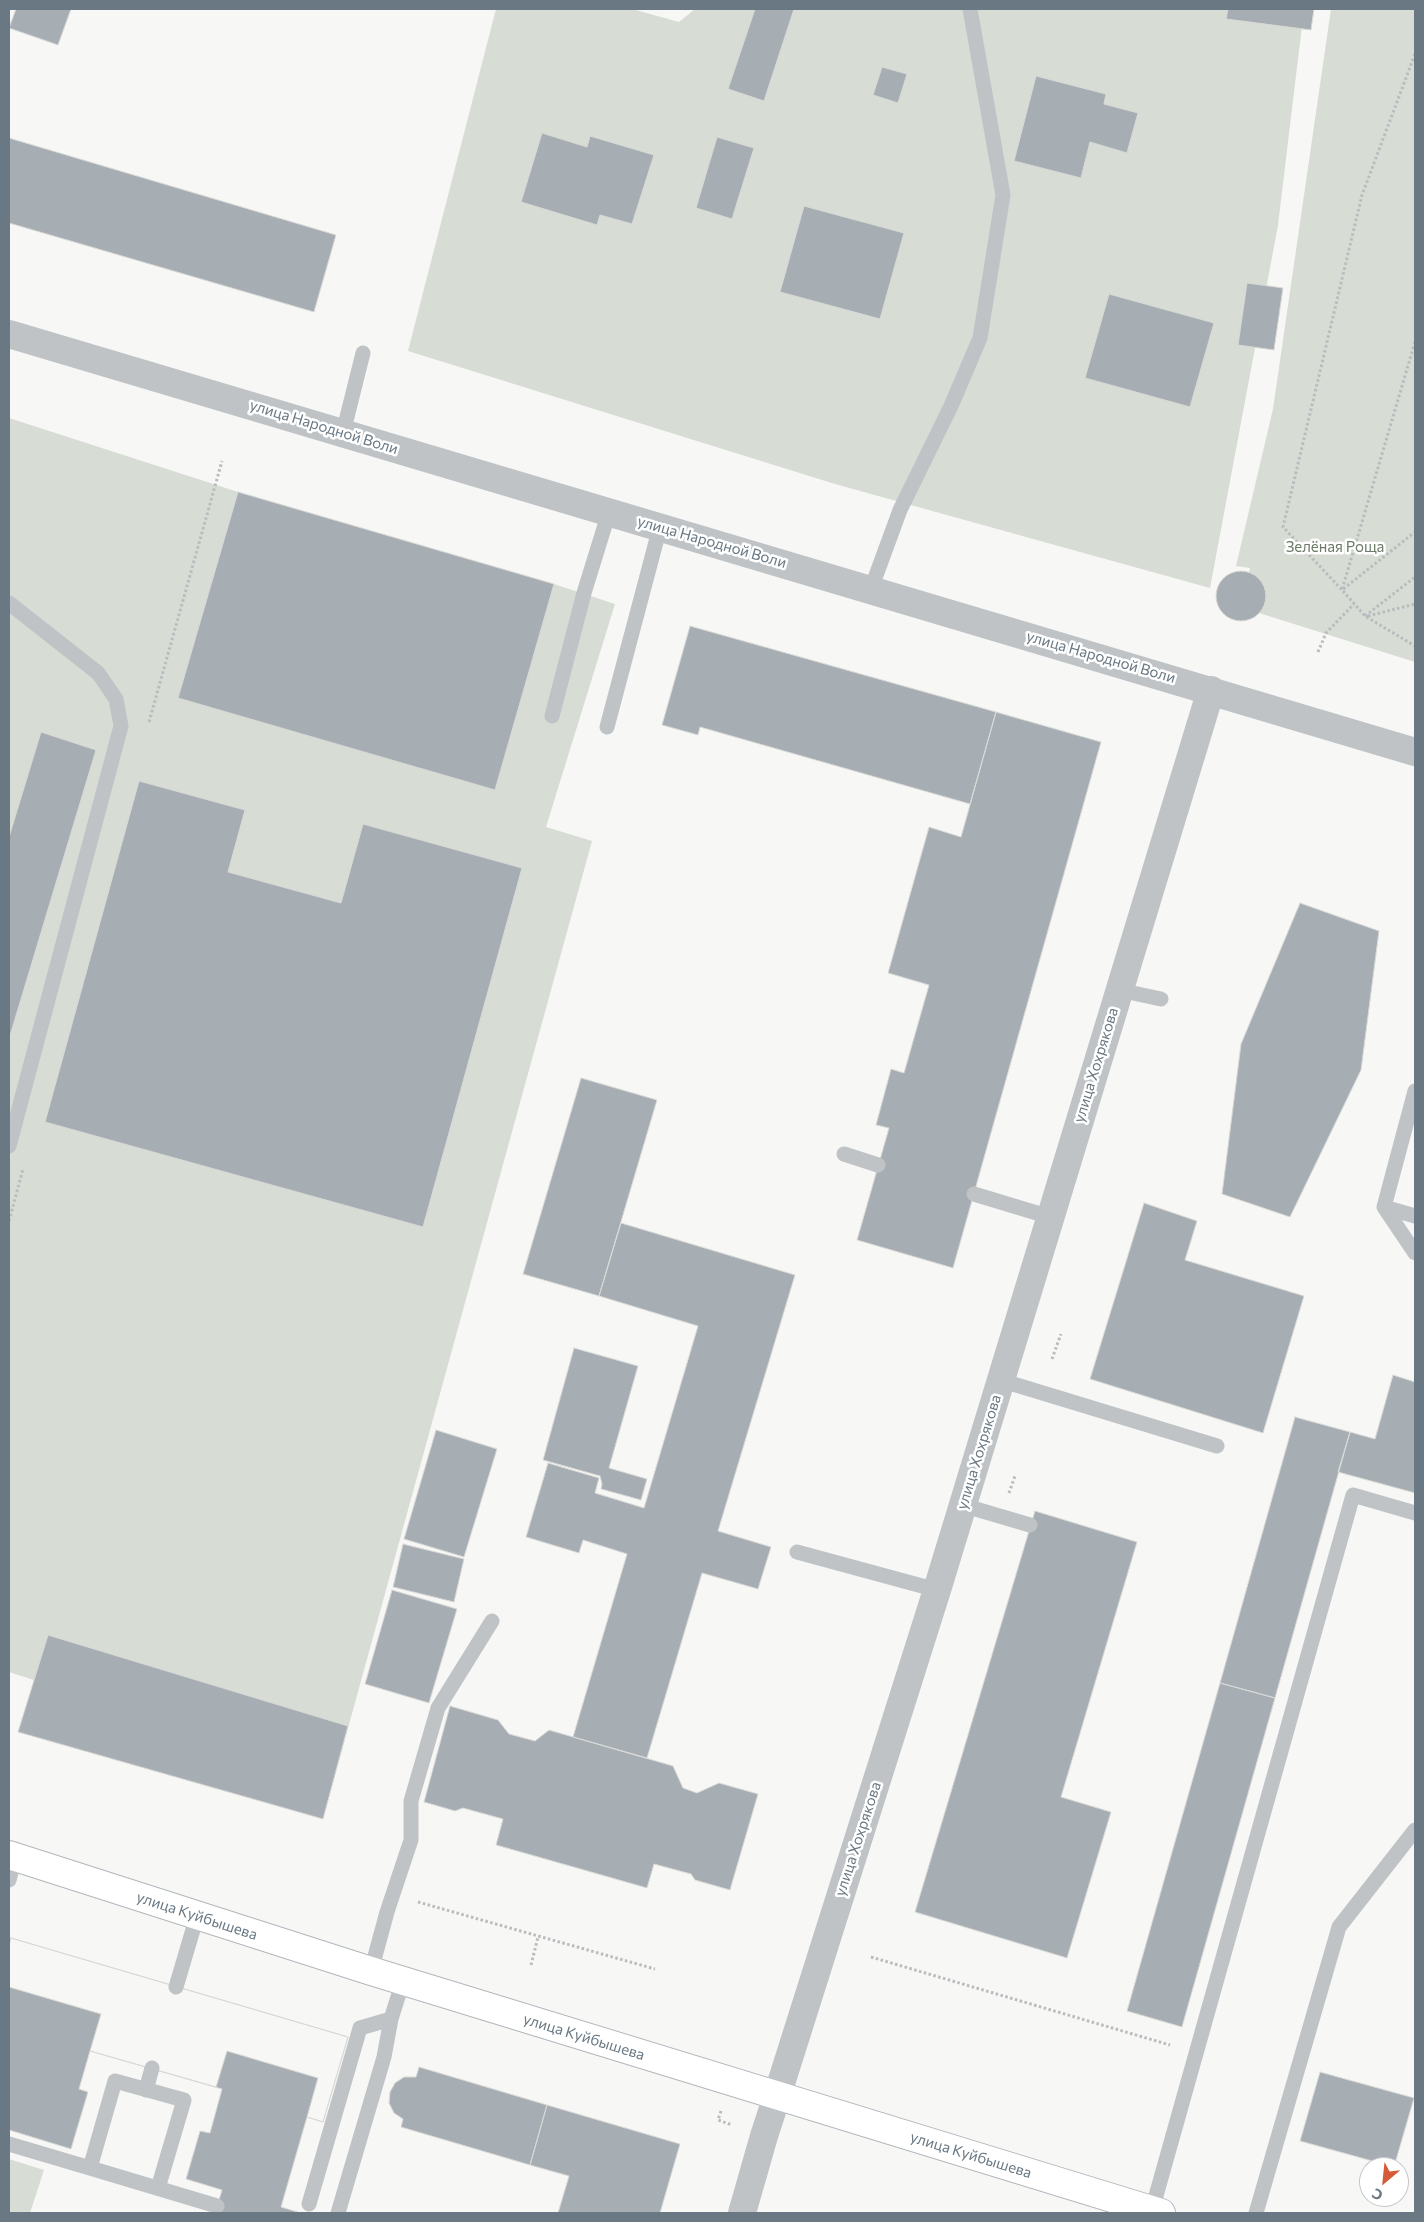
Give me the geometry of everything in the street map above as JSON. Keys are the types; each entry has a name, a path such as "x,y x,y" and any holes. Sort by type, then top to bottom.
{"main road":[{"name":"улица Куйбышева","path":"11,1864 197,1916 371,1972 1156,2212"}],"street":[{"name":"улица Народной Воли","path":"9,334 1415,752"},
{"name":"улица Хохрякова","path":"742,2213 764,2136 937,1590 1211,690"}],"lane":[{"path":"871,589 900,510 951,406 980,338 1003,194 970,9"},
{"path":"343,433 363,353"},
{"path":"552,716 584,594 609,512"},
{"path":"607,727 660,527"},
{"path":"9,603 98,672 116,699 121,726 9,1146"},
{"path":"1119,990 1161,999"},
{"path":"1415,1090 1384,1207 1415,1253"},
{"path":"844,1154 878,1165"},
{"path":"974,1194 1050,1217"},
{"path":"1384,1207 1415,1216"},
{"path":"1000,1380 1217,1446"},
{"path":"1156,2212 1354,1495 1415,1513"},
{"path":"962,1506 1030,1525"},
{"path":"797,1552 937,1590"},
{"path":"371,1972 411,1840 411,1801 438,1708 492,1621"},
{"path":"1256,2213 1339,1927 1415,1830"},
{"path":"176,1987 197,1916"},
{"path":"338,2213 384,2057 391,2019 403,1981"},
{"path":"309,2204 360,2028 391,2019"},
{"path":"146,2090 152,2068"},
{"path":"90,2168 115,2081 184,2100 158,2188"},
{"path":"9,2144 218,2206"}],"path":[{"path":"1415,54 1362,195 1283,526 1364,616 1415,646"},
{"path":"1342,590 1415,342"},
{"path":"160,682 222,461"},
{"path":"1342,590 1415,532"},
{"path":"1364,616 1415,577"},
{"path":"1318,652 1326,633 1354,604"},
{"path":"1364,616 1415,604"},
{"path":"1052,1360 1061,1334"},
{"path":"1009,1496 1014,1476"},
{"path":"393,1895 654,1970"},
{"path":"531,1964 538,1937"},
{"path":"871,1957 1165,2044"},
{"path":"718,2120 734,2126"}],"green space":[{"path":"496,9 632,9 679,22 695,9 1304,9 1278,225 1210,588 835,484 408,351"},
{"name":"Зелёная Роща","path":"1331,9 1415,9 1415,662 1259,613 1266,599 1265,589 1260,580 1249,573 1250,568 1236,566 1273,409"},
{"path":"9,418 238,492 554,584 615,604 546,827 592,841 323,1819 18,1732 34,1680 9,1672"},
{"path":"9,2159 44,2170 30,2213 9,2213"}],"building":[{"path":"16,9 71,9 58,45 9,28"},
{"path":"755,9 794,9 764,101 728,89"},
{"path":"1228,9 1314,9 1311,30 1226,19"},
{"path":"882,67 907,74 898,103 873,95"},
{"path":"1036,76 1106,94 1104,104 1138,113 1127,153 1090,142 1081,178 1014,161"},
{"path":"542,133 587,147 590,136 654,155 632,224 600,215 597,225 521,202"},
{"path":"717,137 754,148 732,219 696,208"},
{"path":"9,138 336,235 314,312 9,223"},
{"path":"804,206 904,233 880,319 780,292"},
{"path":"1247,283 1283,288 1274,350 1238,345"},
{"path":"1109,294 1214,323 1190,407 1085,378"},
{"path":"238,492 554,584 495,790 178,698"},
{"path":"1241,571 1259,578 1266,596 1259,614 1241,621 1223,614 1216,596 1223,578"},
{"path":"690,626 996,712 970,804 700,727 698,735 662,725"},
{"path":"996,712 1101,742 953,1268 857,1240 889,1128 876,1125 891,1069 904,1073 929,985 888,973 929,827 961,837"},
{"path":"41,732 96,750 9,1039 9,837"},
{"path":"139,781 245,810 228,872 341,903 363,824 522,868 423,1227 45,1122"},
{"path":"1300,903 1379,931 1361,1070 1290,1217 1222,1194 1241,1044"},
{"path":"581,1078 657,1100 599,1296 523,1274"},
{"path":"1144,1203 1197,1221 1185,1260 1304,1296 1263,1433 1090,1379"},
{"path":"621,1223 795,1275 718,1531 771,1547 758,1589 702,1573 647,1758 573,1737 627,1554 583,1540 579,1553 526,1537 548,1463 599,1478 595,1493 644,1508 698,1326 599,1296"},
{"path":"574,1348 638,1366 609,1468 647,1479 641,1500 601,1489 600,1476 543,1460"},
{"path":"1393,1375 1415,1382 1415,1493 1338,1472 1350,1432 1375,1439"},
{"path":"1295,1417 1350,1432 1275,1698 1220,1683"},
{"path":"436,1430 497,1449 464,1557 404,1539"},
{"path":"1035,1511 1137,1542 1061,1797 1111,1812 1067,1958 915,1912"},
{"path":"403,1544 464,1559 454,1602 393,1587"},
{"path":"392,1590 457,1609 429,1703 365,1684"},
{"path":"48,1635 348,1726 323,1819 18,1732"},
{"path":"1220,1683 1275,1698 1182,2027 1127,2011"},
{"path":"450,1706 498,1720 509,1734 535,1741 549,1730 673,1766 683,1788 697,1793 719,1783 758,1794 730,1890 695,1880 691,1874 654,1864 647,1888 496,1845 503,1819 463,1808 455,1811 424,1802"},
{"path":"11,1938 348,2037 323,2122 307,2117 318,2078 227,2051 216,2087 90,2051 101,2014 9,1987 9,1945"},
{"path":"11,1938 348,2037 323,2122 307,2117 281,2207 301,2213 215,2213 222,2190 186,2179 200,2131 210,2133 222,2089 90,2051 79,2089 88,2092 71,2149 9,2130 9,1945"},
{"path":"419,2067 547,2105 530,2165 401,2127 403,2119 394,2113 389,2103 390,2092 395,2083 404,2077 416,2077"},
{"path":"1320,2072 1414,2098 1397,2157 1359,2157 1300,2141"},
{"path":"547,2105 680,2144 660,2213 558,2213 569,2176 530,2165"}]}
